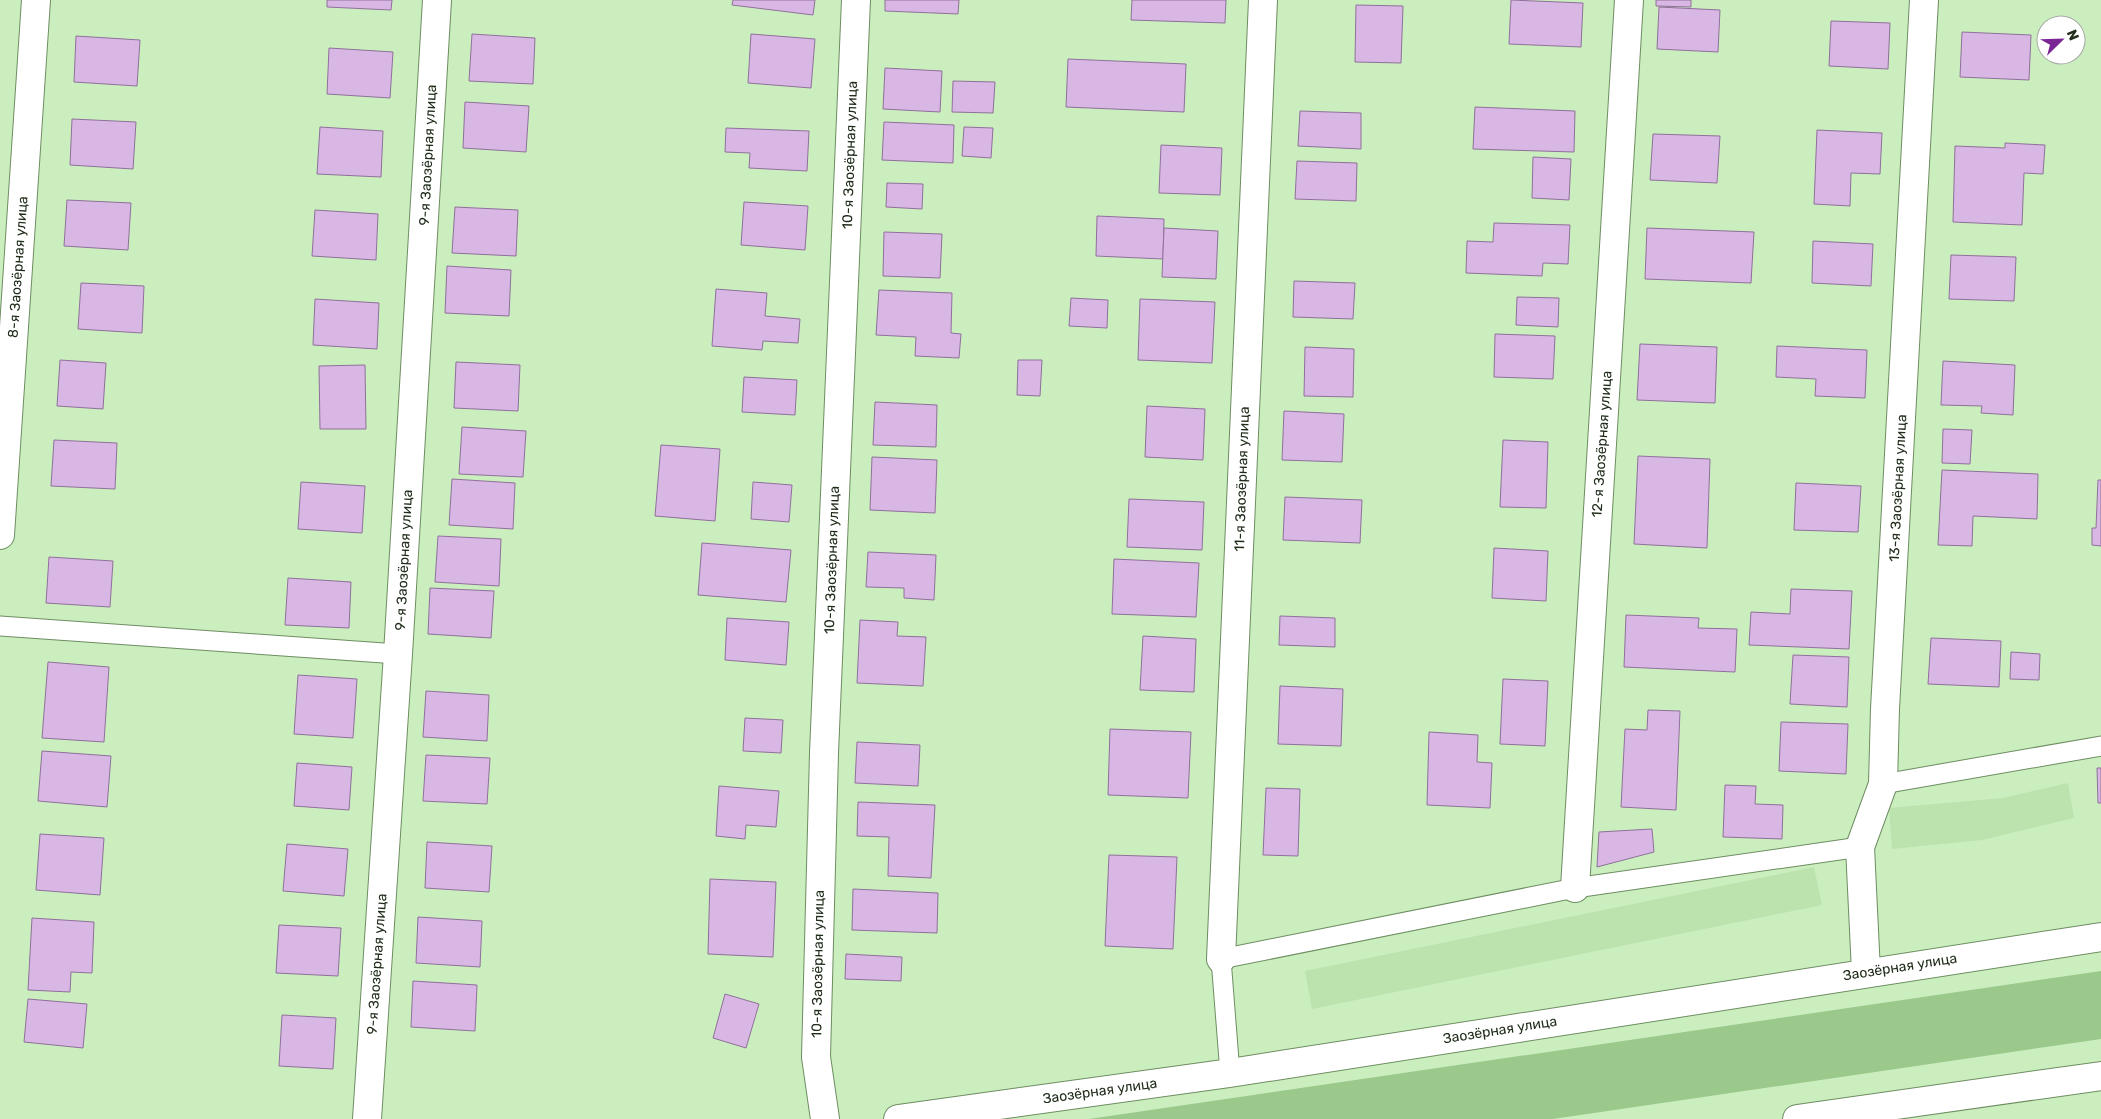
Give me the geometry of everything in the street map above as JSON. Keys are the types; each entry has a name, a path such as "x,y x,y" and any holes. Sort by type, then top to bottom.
{"street":[{"name":"8-я Заозёрная улица","path":"0,534 36,0"},
{"name":"9-я Заозёрная улица","path":"367,1119 398,654 437,0"},
{"name":"10-я Заозёрная улица","path":"824,1119 816,1057 824,753 856,0"},
{"name":"11-я Заозёрная улица","path":"1221,959 1263,0"},
{"name":"12-я Заозёрная улица","path":"1575,888 1629,0"},
{"name":"13-я Заозёрная улица","path":"1866,972 1860,847 1884,784 1885,709 1924,0"},
{"name":"Заозёрная улица","path":"898,1119 1230,1073 1866,972 2101,937"},
{"path":"1797,1119 2101,1076"}],"lane":[{"path":"0,626 398,654"},
{"path":"1884,784 2101,746"},
{"path":"1230,1073 1221,959 1575,888 1860,847"}],"shaded area":[{"path":"2068,783 2074,818 1982,840 1892,849 1889,808 2003,798"},
{"path":"1814,867 1822,905 1312,1009 1305,971"},
{"path":"2101,971 2101,1039 1553,1119 1089,1119"}],"building":[{"path":"327,0 392,0 391,10 327,7"},
{"path":"733,0 815,0 813,15 732,5"},
{"path":"885,0 959,0 958,14 885,11"},
{"path":"1132,0 1226,0 1225,23 1131,20"},
{"path":"1511,0 1583,3 1581,47 1509,44"},
{"path":"1656,0 1691,0 1691,7 1656,6"},
{"path":"1356,5 1403,6 1401,63 1355,62"},
{"path":"1659,7 1720,10 1718,52 1657,49"},
{"path":"1831,21 1890,23 1888,69 1829,66"},
{"path":"1962,32 2031,35 2029,80 1960,77"},
{"path":"472,34 535,38 533,84 469,81"},
{"path":"751,34 815,39 811,88 748,83"},
{"path":"76,36 140,40 137,86 74,82"},
{"path":"329,48 393,52 390,98 327,94"},
{"path":"1068,59 1186,64 1184,112 1066,107"},
{"path":"885,68 942,71 940,112 883,109"},
{"path":"953,81 995,82 993,113 952,112"},
{"path":"465,102 529,106 526,152 463,148"},
{"path":"1475,107 1575,111 1574,152 1473,149"},
{"path":"1300,111 1361,113 1361,149 1298,146"},
{"path":"72,119 136,122 133,169 70,165"},
{"path":"884,122 954,125 953,163 882,160"},
{"path":"320,127 383,131 381,177 317,174"},
{"path":"964,127 993,128 991,158 962,156"},
{"path":"726,128 809,131 807,171 749,168 750,153 725,152"},
{"path":"1817,130 1882,133 1880,174 1851,173 1850,206 1814,204"},
{"path":"1653,134 1720,136 1717,183 1650,180"},
{"path":"2005,143 2045,145 2043,174 2024,173 2022,225 1953,222 1955,146 2005,148"},
{"path":"1161,145 1222,148 1220,195 1159,193"},
{"path":"1533,157 1571,159 1569,200 1532,198"},
{"path":"1297,161 1357,163 1356,201 1295,199"},
{"path":"887,183 923,184 922,209 886,207"},
{"path":"67,200 131,203 128,250 64,246"},
{"path":"744,202 808,206 805,250 741,245"},
{"path":"455,207 518,210 516,256 452,253"},
{"path":"315,210 378,214 376,260 312,256"},
{"path":"1097,216 1164,219 1163,259 1096,256"},
{"path":"1494,223 1570,225 1568,264 1543,263 1542,276 1466,273 1467,241 1493,242"},
{"path":"1164,228 1218,231 1216,279 1162,277"},
{"path":"1647,228 1754,232 1751,283 1645,279"},
{"path":"884,232 942,234 940,278 883,276"},
{"path":"1813,241 1873,244 1871,286 1812,283"},
{"path":"1951,255 2016,257 2014,301 1949,299"},
{"path":"447,266 511,270 509,316 445,313"},
{"path":"1294,281 1355,283 1353,319 1293,317"},
{"path":"81,283 144,286 142,333 78,329"},
{"path":"716,289 767,293 765,316 800,319 798,343 763,341 762,350 712,346"},
{"path":"879,290 952,293 951,333 961,334 959,358 915,356 916,337 876,335"},
{"path":"1517,297 1559,298 1558,327 1516,325"},
{"path":"1071,298 1108,300 1107,328 1069,326"},
{"path":"315,299 379,303 377,349 313,345"},
{"path":"1140,299 1215,302 1212,363 1138,360"},
{"path":"1495,334 1555,336 1553,379 1494,377"},
{"path":"1640,344 1717,347 1715,403 1637,400"},
{"path":"1777,346 1867,350 1865,398 1815,396 1816,379 1776,377"},
{"path":"1305,347 1354,349 1353,397 1304,396"},
{"path":"60,360 106,363 103,409 57,406"},
{"path":"1018,360 1042,360 1040,396 1017,395"},
{"path":"1943,361 2015,365 2013,415 1981,413 1982,406 1941,405"},
{"path":"456,362 520,365 518,411 454,408"},
{"path":"365,365 366,429 320,429 319,366"},
{"path":"744,377 797,380 795,415 742,412"},
{"path":"875,402 937,405 936,447 873,445"},
{"path":"1147,406 1205,409 1203,460 1145,457"},
{"path":"1284,411 1344,414 1342,462 1282,460"},
{"path":"462,427 526,431 523,477 459,474"},
{"path":"1943,429 1972,430 1970,464 1942,463"},
{"path":"54,440 117,443 115,489 51,486"},
{"path":"1503,440 1548,442 1546,508 1500,507"},
{"path":"661,445 720,449 715,521 655,516"},
{"path":"1638,456 1710,459 1707,548 1634,544"},
{"path":"872,457 937,460 935,513 870,510"},
{"path":"1942,470 2038,474 2037,519 1973,516 1972,546 1938,545"},
{"path":"452,479 515,483 513,529 449,525"},
{"path":"2098,480 2101,480 2101,546 2092,545 2092,528 2096,528"},
{"path":"301,482 365,486 362,533 298,529"},
{"path":"753,482 792,485 789,522 751,519"},
{"path":"1796,483 1861,486 1858,532 1794,530"},
{"path":"1285,497 1362,500 1360,543 1283,540"},
{"path":"1129,499 1204,502 1202,550 1127,547"},
{"path":"438,536 501,539 499,586 435,582"},
{"path":"702,543 791,550 786,602 698,595"},
{"path":"1494,548 1548,551 1546,601 1492,598"},
{"path":"868,552 936,555 934,600 904,598 904,588 866,587"},
{"path":"49,557 113,561 110,607 46,603"},
{"path":"1114,559 1199,563 1196,617 1112,614"},
{"path":"288,578 351,582 349,628 285,625"},
{"path":"430,588 494,591 491,638 428,634"},
{"path":"1791,589 1852,591 1849,649 1749,645 1751,612 1790,614"},
{"path":"1626,615 1699,618 1698,628 1737,629 1735,672 1624,667"},
{"path":"1280,616 1335,618 1335,647 1279,645"},
{"path":"727,618 789,622 786,665 725,660"},
{"path":"860,620 898,622 897,636 926,637 923,686 857,683"},
{"path":"1143,636 1196,639 1194,692 1140,690"},
{"path":"1931,638 2001,641 1999,687 1928,684"},
{"path":"2011,652 2040,654 2039,680 2010,679"},
{"path":"1793,655 1849,657 1847,707 1790,704"},
{"path":"48,662 109,667 104,742 42,738"},
{"path":"298,675 357,679 353,738 294,734"},
{"path":"1503,679 1548,681 1545,746 1500,744"},
{"path":"1280,686 1343,689 1341,746 1278,744"},
{"path":"426,691 489,695 487,741 423,737"},
{"path":"1648,710 1680,711 1676,810 1621,807 1625,729 1647,730"},
{"path":"745,718 783,720 781,753 743,751"},
{"path":"1781,722 1848,724 1846,774 1779,771"},
{"path":"1110,729 1191,732 1188,798 1108,795"},
{"path":"1429,732 1478,735 1477,762 1492,763 1490,808 1427,805"},
{"path":"857,742 920,745 918,786 855,783"},
{"path":"42,751 111,756 107,807 38,801"},
{"path":"426,755 490,758 487,804 423,801"},
{"path":"297,763 352,767 349,810 294,806"},
{"path":"2097,768 2101,768 2101,803 2098,803"},
{"path":"1725,785 1756,786 1755,804 1783,805 1782,839 1723,837"},
{"path":"719,786 779,791 776,827 746,825 745,839 716,836"},
{"path":"1266,788 1300,789 1298,856 1263,855"},
{"path":"858,802 935,805 931,878 888,876 889,837 857,836"},
{"path":"1652,829 1654,852 1597,867 1599,832"},
{"path":"40,834 104,838 100,895 36,890"},
{"path":"427,842 492,846 489,892 425,888"},
{"path":"287,844 348,849 344,896 283,891"},
{"path":"1109,855 1177,857 1173,949 1105,946"},
{"path":"710,879 776,882 773,957 708,954"},
{"path":"853,889 938,893 937,933 852,930"},
{"path":"418,917 482,921 480,967 416,963"},
{"path":"32,918 94,922 92,973 71,972 70,992 28,990"},
{"path":"279,925 341,928 338,976 276,973"},
{"path":"846,954 902,957 901,981 845,979"},
{"path":"413,981 477,985 475,1031 411,1027"},
{"path":"725,994 759,1004 746,1048 713,1038"},
{"path":"28,999 87,1004 83,1048 24,1042"},
{"path":"282,1015 336,1018 333,1069 279,1066"}]}
